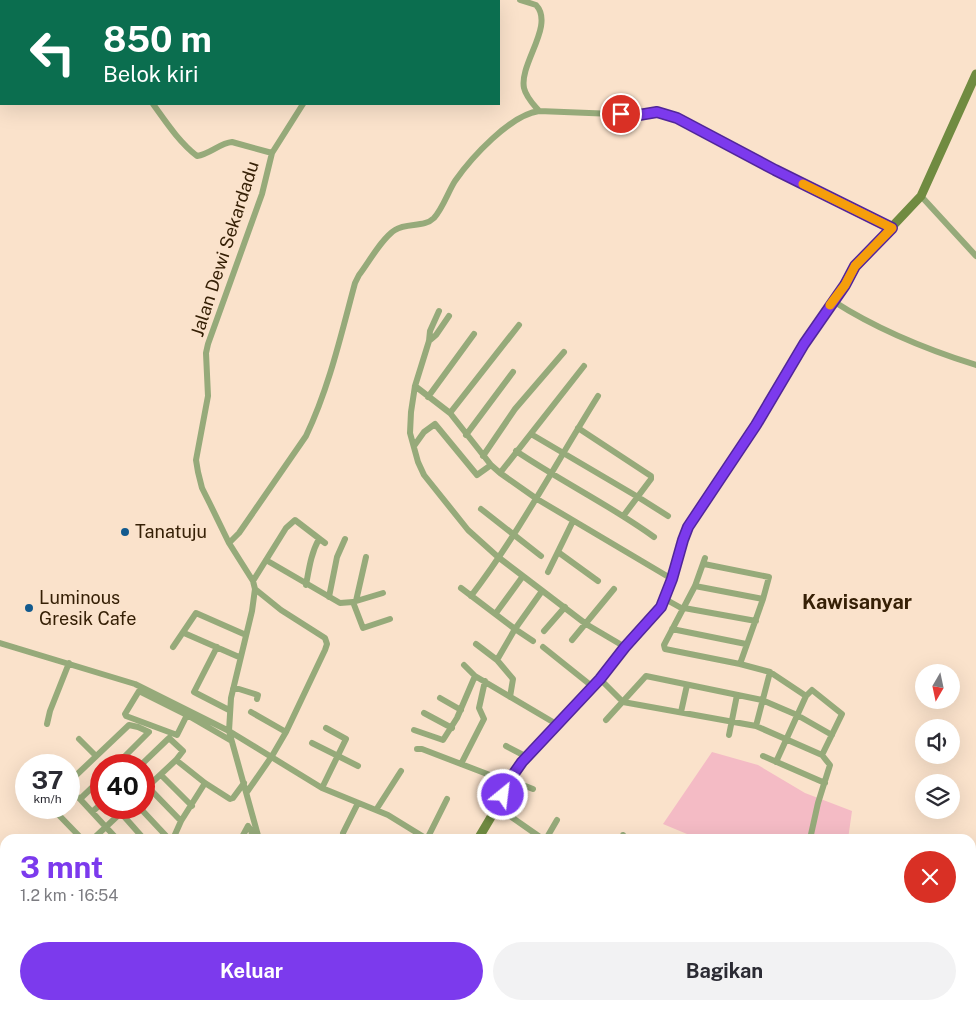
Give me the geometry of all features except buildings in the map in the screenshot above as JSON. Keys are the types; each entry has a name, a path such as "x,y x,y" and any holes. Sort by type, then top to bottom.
{"street":[{"path":"520,0 536,5 541,13 540,27 524,83 527,96 539,111"},
{"path":"484,834 509,781 527,757 593,687 625,647 661,607 665,600 688,527 756,425 804,344 855,266 921,196 976,74"},
{"path":"154,105 182,143 197,156 205,155 227,142 272,153"},
{"name":"Jalan Dewi Sekardadu","path":"255,588 229,543 202,488 196,460 208,396 206,353 262,194 272,153 302,105"},
{"path":"229,543 239,533 310,428 340,345 359,275 393,231 421,224 434,218 457,179 477,155 502,130 528,114 539,111 639,115 657,112 665,114 677,118 718,141 892,228"},
{"path":"921,196 976,256"},
{"path":"833,301 888,333 976,365"},
{"path":"439,311 430,331 429,341 415,386 410,426 414,446 424,475 468,530 498,557 586,624 625,647"},
{"path":"429,341 449,316"},
{"path":"450,414 518,325"},
{"path":"428,396 474,334"},
{"path":"483,456 515,409 564,352"},
{"path":"500,473 584,366"},
{"path":"466,435 513,372"},
{"path":"415,386 450,414 491,466 500,473 537,499 672,579"},
{"path":"471,596 494,566 537,499 562,453 598,396"},
{"path":"414,446 424,432 435,424 477,475 491,466"},
{"path":"578,428 651,475 651,479 624,515"},
{"path":"531,434 668,516"},
{"path":"516,451 550,474 624,515 654,537"},
{"path":"481,509 541,556"},
{"path":"252,581 286,528 295,520 325,544"},
{"path":"548,572 574,521"},
{"path":"306,585 311,557 319,539"},
{"path":"330,597 337,557 345,539"},
{"path":"558,552 598,581"},
{"path":"366,557 354,602 363,628 390,619"},
{"path":"266,560 306,585 340,603 354,602 383,594"},
{"path":"740,664 763,600 769,576 704,561 695,586 664,645 666,650 740,664 770,672 806,696"},
{"path":"496,613 523,576"},
{"path":"695,586 763,600"},
{"path":"247,792 286,732 327,644 325,638 281,610 255,588 229,710 229,731 258,834"},
{"path":"461,588 533,641"},
{"path":"572,640 614,589"},
{"path":"497,660 515,629 542,591"},
{"path":"665,600 684,608 756,621"},
{"path":"544,631 565,607"},
{"path":"173,647 195,614 198,613 246,634"},
{"path":"672,629 746,644"},
{"path":"184,633 240,657"},
{"path":"0,643 135,684 229,731 322,788 376,810 420,834"},
{"path":"476,644 497,660 513,679 510,697"},
{"path":"217,647 194,692 229,710"},
{"path":"543,647 593,687"},
{"path":"47,724 50,711 69,663"},
{"path":"464,666 485,682 558,725"},
{"path":"756,726 770,672"},
{"path":"414,730 442,741 452,728 476,676"},
{"path":"606,720 645,676 762,700 797,715 832,735"},
{"path":"600,679 623,702 756,726 822,755 830,765 818,803 811,834"},
{"path":"461,764 484,719 479,708 485,682"},
{"path":"681,712 687,685"},
{"path":"233,689 258,695 257,699"},
{"path":"186,715 175,735 125,715 140,690 186,715 230,740"},
{"path":"776,762 806,696 811,690 814,690 841,713 822,755"},
{"path":"729,735 737,695"},
{"path":"440,698 461,710"},
{"path":"251,712 286,732"},
{"path":"424,713 452,728"},
{"path":"98,754 129,725 149,732 127,754"},
{"path":"322,788 346,739 326,728"},
{"path":"153,754 170,738 183,751 155,780"},
{"path":"79,739 94,754"},
{"path":"312,743 358,766"},
{"path":"506,746 527,757"},
{"path":"416,749 422,749 533,789"},
{"path":"763,756 825,783"},
{"path":"176,760 205,783 232,799 244,783"},
{"path":"80,771 90,762"},
{"path":"376,810 401,771"},
{"path":"160,775 192,806"},
{"path":"175,834 181,821 205,783"},
{"path":"90,789 80,799 90,810"},
{"path":"155,796 181,821"},
{"path":"430,834 447,799"},
{"path":"343,833 358,803"},
{"path":"497,807 537,834"},
{"path":"63,819 77,834"},
{"path":"99,819 112,834"},
{"path":"98,834 115,819"},
{"path":"126,819 140,834"},
{"path":"150,819 164,834"},
{"path":"549,834 557,820"},
{"path":"244,834 248,826 252,834"}],"shaded area":[{"path":"712,752 758,765 805,793 852,811 849,834 687,834 663,824"}],"slow traffic":[{"path":"803,184 892,228 855,266 845,285 830,305"}],"place":[{"name":"Tanatuju","path":"125,532"},
{"name":"Luminous Gresik Cafe","path":"29,608"}],"district":[{"name":"Kawisanyar","path":"857,602"}],"route":[{"path":"503,795 508,782 522,762 548,737 661,607 665,600 688,527 756,425 804,344 845,285 855,266 892,228 718,141 677,118 657,112 639,115 621,114"}]}
